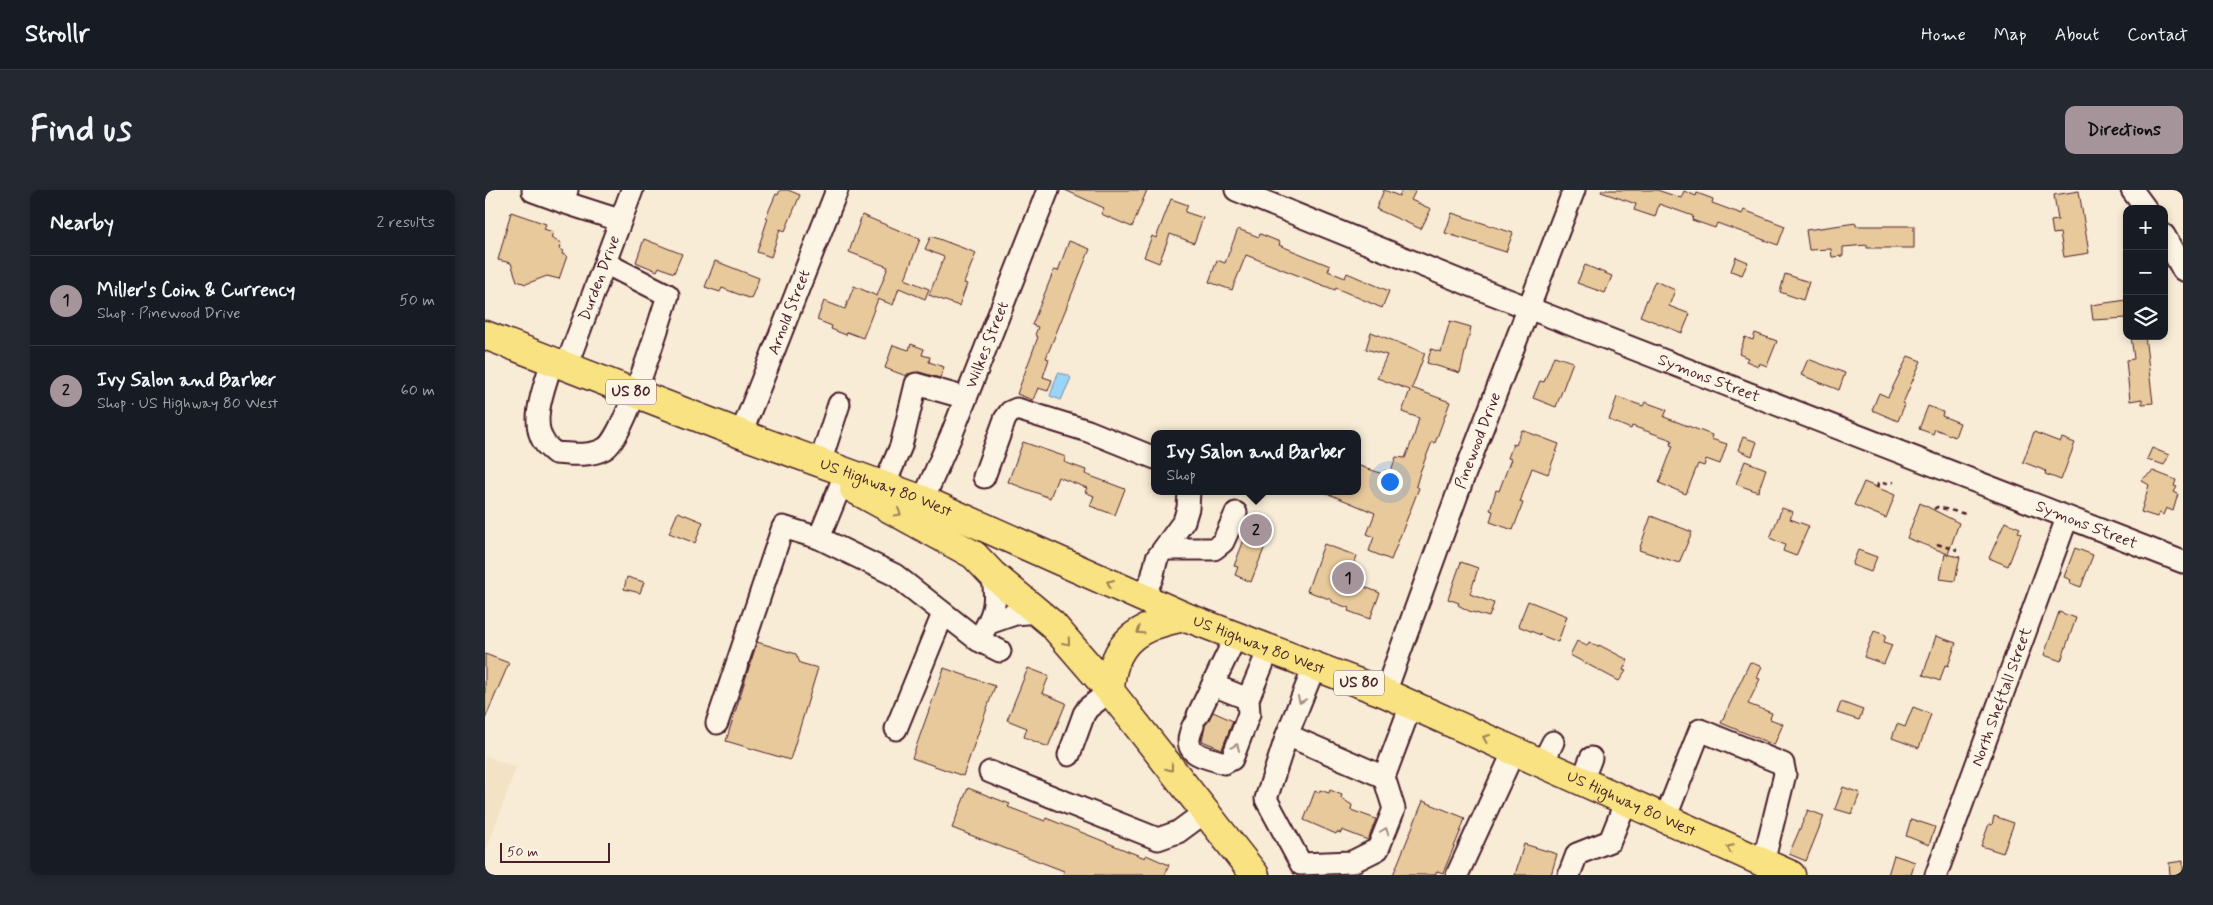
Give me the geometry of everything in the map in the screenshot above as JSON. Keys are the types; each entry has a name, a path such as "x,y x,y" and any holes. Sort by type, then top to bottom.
{"main road":[{"name":"US Highway 80 West","path":"485,335 741,434 819,462 974,555 993,574 1052,624 1110,690 1255,875"},
{"name":"US Highway 80 West","path":"778,448 844,477 884,486 923,500 1186,617 1385,693 1514,751 1548,753 1586,770 1626,801 1781,872"},
{"path":"1110,690 1111,673 1116,659 1123,646 1134,634 1163,621 1186,617"}],"street":[{"name":"Durden Drive","path":"559,364 605,263 619,220 632,190"},
{"name":"Arnold Street","path":"741,434 837,190"},
{"name":"Wilkes Street","path":"923,500 966,398 1047,190"},
{"name":"Symons Street","path":"1236,190 1529,308 2183,562"},
{"name":"Pinewood Drive","path":"1385,693 1456,498 1574,190"},
{"path":"2131,190 2143,205"},
{"path":"533,191 565,196 619,220"},
{"path":"2168,243 2183,270"},
{"path":"559,364 540,407 537,426 544,442 555,453 587,455 606,449 615,438 635,393 668,295 605,263"},
{"path":"884,486 901,446 916,384 966,398"},
{"path":"819,462 839,404"},
{"path":"983,478 1007,415 1017,409 1087,431 1151,456"},
{"path":"819,538 844,477"},
{"path":"1141,597 1151,578 1155,562 1184,521 1188,508 1189,495"},
{"path":"1164,549 1214,549 1223,542 1236,513"},
{"name":"North Sheftall Street","path":"1936,875 2067,518"},
{"path":"717,723 783,527 819,538 895,575 943,614 984,632 1000,651"},
{"path":"984,632 996,598 993,574"},
{"path":"984,632 1015,614 1038,612"},
{"path":"896,729 943,614"},
{"path":"1236,636 1188,738 1189,746 1193,752 1225,763 1231,759 1249,714 1248,699 1269,649"},
{"path":"1321,668 1309,680 1287,735 1266,799 1297,870 1352,862 1379,849 1394,809 1384,777 1411,705"},
{"path":"1213,685 1248,699"},
{"path":"1069,755 1084,714 1088,708 1110,690"},
{"path":"1665,819 1700,730 1783,764 1785,774 1781,872"},
{"path":"1287,735 1384,777"},
{"path":"1457,875 1514,751"},
{"path":"990,772 1158,839 1178,832 1205,812"},
{"path":"1569,875 1577,854 1610,841 1626,801"}],"path":[{"path":"1877,488 1877,484 1894,482"},
{"path":"1934,509 1937,507 1966,514"},
{"path":"1937,544 1957,550"}],"shaded area":[{"path":"485,756 516,767 485,855"}],"water":[{"path":"1058,373 1068,375 1071,378 1061,400 1050,396"}],"building":[{"path":"780,190 788,190 800,195 785,231 780,229 771,257 757,252 768,218 766,217 776,194 778,195"},
{"path":"1065,190 1147,190 1132,227 1101,214 1104,208"},
{"path":"1384,190 1399,196 1402,190 1416,190 1411,200 1431,209 1421,229 1376,209"},
{"path":"1602,190 1657,190 1681,198 1684,191 1696,196 1697,193 1713,199 1712,203 1742,214 1744,210 1785,226 1778,245 1717,223 1715,228 1692,220 1693,216 1659,204 1655,217 1634,210 1636,204 1601,192"},
{"path":"2079,191 2089,253 2064,257 2060,233 2053,234 2051,221 2058,220 2054,195"},
{"path":"1171,199 1188,205 1185,212 1203,218 1194,243 1170,234 1159,263 1144,257 1152,236 1156,238"},
{"path":"511,212 546,224 544,229 553,232 551,238 561,243 559,249 563,251 562,254 567,256 559,279 547,276 526,284 517,281 511,263 498,260"},
{"path":"1452,213 1513,233 1506,252 1445,233"},
{"path":"862,215 920,239 905,279 929,289 925,299 899,288 893,305 878,299 863,338 847,332 846,335 831,329 832,326 817,320 824,301 845,309 854,286 877,296 888,267 849,252"},
{"path":"1856,223 1856,226 1914,226 1914,248 1867,248 1867,245 1843,247 1843,256 1832,257 1831,249 1809,250 1806,230"},
{"path":"1238,229 1259,237 1260,234 1280,242 1279,245 1330,266 1328,271 1345,278 1347,273 1389,291 1382,308 1336,288 1335,290 1246,255 1232,290 1209,282 1217,260 1225,263"},
{"path":"931,236 976,253 964,283 967,284 959,306 929,295 944,257 925,249"},
{"path":"644,239 682,254 674,273 659,267 657,271 636,262"},
{"path":"1069,241 1090,249 1046,358 1049,359 1043,377 1052,380 1048,391 1038,388 1033,400 1017,394 1038,337 1035,335 1038,327 1032,325 1054,270 1058,271"},
{"path":"1736,257 1748,262 1742,275 1731,271"},
{"path":"715,261 759,278 751,299 722,288 720,292 705,287"},
{"path":"1585,265 1612,276 1605,293 1577,283"},
{"path":"1785,274 1809,282 1803,300 1780,292"},
{"path":"1655,281 1675,290 1669,306 1690,314 1682,333 1640,316"},
{"path":"2123,301 2123,318 2093,320 2091,305"},
{"path":"1450,321 1471,327 1460,373 1427,363 1431,349 1441,352"},
{"path":"1371,332 1425,353 1412,388 1450,402 1435,443 1432,442 1420,472 1416,486 1419,488 1391,560 1369,551 1374,537 1367,534 1375,513 1331,495 1361,495 1361,466 1383,474 1385,470 1390,473 1396,457 1405,458 1419,418 1402,412 1410,390 1377,378 1387,355 1366,349"},
{"path":"1755,333 1777,341 1767,366 1759,363 1758,366 1746,361 1748,358 1739,354 1745,337 1753,340"},
{"path":"2132,340 2145,340 2153,403 2142,404 2142,399 2130,401 2126,360 2134,359"},
{"path":"911,344 924,349 922,355 930,357 929,362 944,367 940,378 919,372 907,374 906,376 885,368 893,345 909,350"},
{"path":"1554,356 1573,362 1556,407 1533,398 1540,381 1544,382"},
{"path":"1908,356 1921,361 1903,403 1905,404 1898,421 1872,410 1879,393 1888,397"},
{"path":"1808,359 1845,373 1839,390 1801,375"},
{"path":"1617,397 1643,406 1645,402 1667,410 1664,417 1712,435 1711,439 1727,444 1720,464 1706,459 1704,466 1698,464 1686,494 1659,483 1673,446 1670,445 1672,440 1632,426 1631,429 1609,420"},
{"path":"1928,406 1943,412 1942,416 1960,423 1955,437 1935,429 1933,434 1919,429"},
{"path":"1522,430 1559,444 1548,474 1532,468 1520,502 1523,503 1513,530 1490,522 1493,511 1490,510 1496,490 1499,491 1511,459 1508,458 1513,444 1516,445"},
{"path":"2034,432 2060,442 2062,438 2075,443 2061,480 2045,474 2046,471 2023,462"},
{"path":"1743,437 1757,442 1752,456 1738,450"},
{"path":"1023,442 1066,457 1064,462 1086,470 1085,474 1125,489 1115,515 1090,506 1094,496 1085,492 1087,488 1058,477 1050,498 1008,482"},
{"path":"2152,448 2169,455 2164,465 2147,459"},
{"path":"1745,461 1766,469 1758,492 1736,484"},
{"path":"2153,471 2176,480 2174,486 2177,487 2174,492 2178,494 2173,511 2166,508 2163,515 2159,513 2157,517 2141,512 2149,485 2141,480"},
{"path":"1864,482 1895,495 1886,518 1854,505"},
{"path":"1920,503 1959,523 1948,554 1907,538"},
{"path":"1782,508 1793,512 1790,519 1809,526 1796,556 1783,551 1785,545 1770,538"},
{"path":"678,512 703,522 695,543 669,533"},
{"path":"1256,516 1274,523 1251,582 1235,575 1238,567 1234,566 1250,524 1253,525"},
{"path":"1651,516 1692,532 1679,563 1639,550"},
{"path":"2005,522 2020,528 2018,532 2021,533 2008,566 1989,558"},
{"path":"1324,544 1357,556 1347,580 1380,593 1370,619 1348,611 1349,608 1332,602 1332,600 1307,591"},
{"path":"2075,548 2093,555 2081,587 2070,583 2071,580 2064,577"},
{"path":"1858,550 1877,557 1871,572 1852,565"},
{"path":"1945,554 1960,557 1955,581 1940,579"},
{"path":"1461,562 1478,568 1470,594 1494,603 1489,617 1469,611 1458,605 1459,603 1448,599"},
{"path":"627,577 644,582 640,593 624,589"},
{"path":"1528,601 1567,616 1558,642 1518,626"},
{"path":"2059,612 2076,618 2061,661 2044,655"},
{"path":"1874,631 1886,635 1884,642 1892,645 1884,664 1864,657"},
{"path":"1936,636 1956,643 1948,666 1945,665 1940,681 1923,675"},
{"path":"1577,641 1587,646 1589,642 1598,647 1599,645 1628,660 1623,670 1626,671 1619,681 1570,655"},
{"path":"757,642 796,654 800,663 818,668 790,760 726,741"},
{"path":"485,654 509,663 485,719"},
{"path":"1750,662 1762,667 1757,678 1760,679 1748,704 1772,713 1770,719 1783,724 1774,745 1721,723"},
{"path":"944,668 995,686 963,776 912,758"},
{"path":"1028,668 1049,676 1042,693 1066,703 1048,747 1024,737 1027,728 1007,720"},
{"path":"1841,702 1863,710 1859,720 1837,713"},
{"path":"1913,707 1931,714 1919,748 1892,738 1897,724 1905,727"},
{"path":"1213,712 1233,721 1222,749 1202,741 1205,725"},
{"path":"1843,787 1860,793 1852,814 1835,809"},
{"path":"968,788 1010,804 1008,807 1045,821 1046,818 1145,858 1146,855 1169,865 1165,875 1063,875 1064,871 952,828"},
{"path":"1320,790 1329,793 1330,790 1342,795 1341,798 1352,805 1351,810 1376,819 1368,840 1342,830 1341,833 1337,832 1336,834 1304,820 1315,791 1319,793"},
{"path":"1423,801 1465,818 1461,830 1443,873 1437,871 1435,875 1393,875"},
{"path":"1808,810 1824,816 1806,861 1789,854"},
{"path":"1994,816 2014,823 2003,853 1981,846 1989,824 1992,825"},
{"path":"1911,819 1935,827 1929,845 1906,836"},
{"path":"1524,844 1557,854 1551,875 1515,875"},
{"path":"1894,855 1915,862 1911,875 1888,875"},
{"path":"2183,861 2183,875 2170,875 2169,863"}],"place":[{"name":"Ivy Salon and Barber","path":"1256,530"},
{"name":"Miller's Coin & Currency","path":"1348,578"}]}
